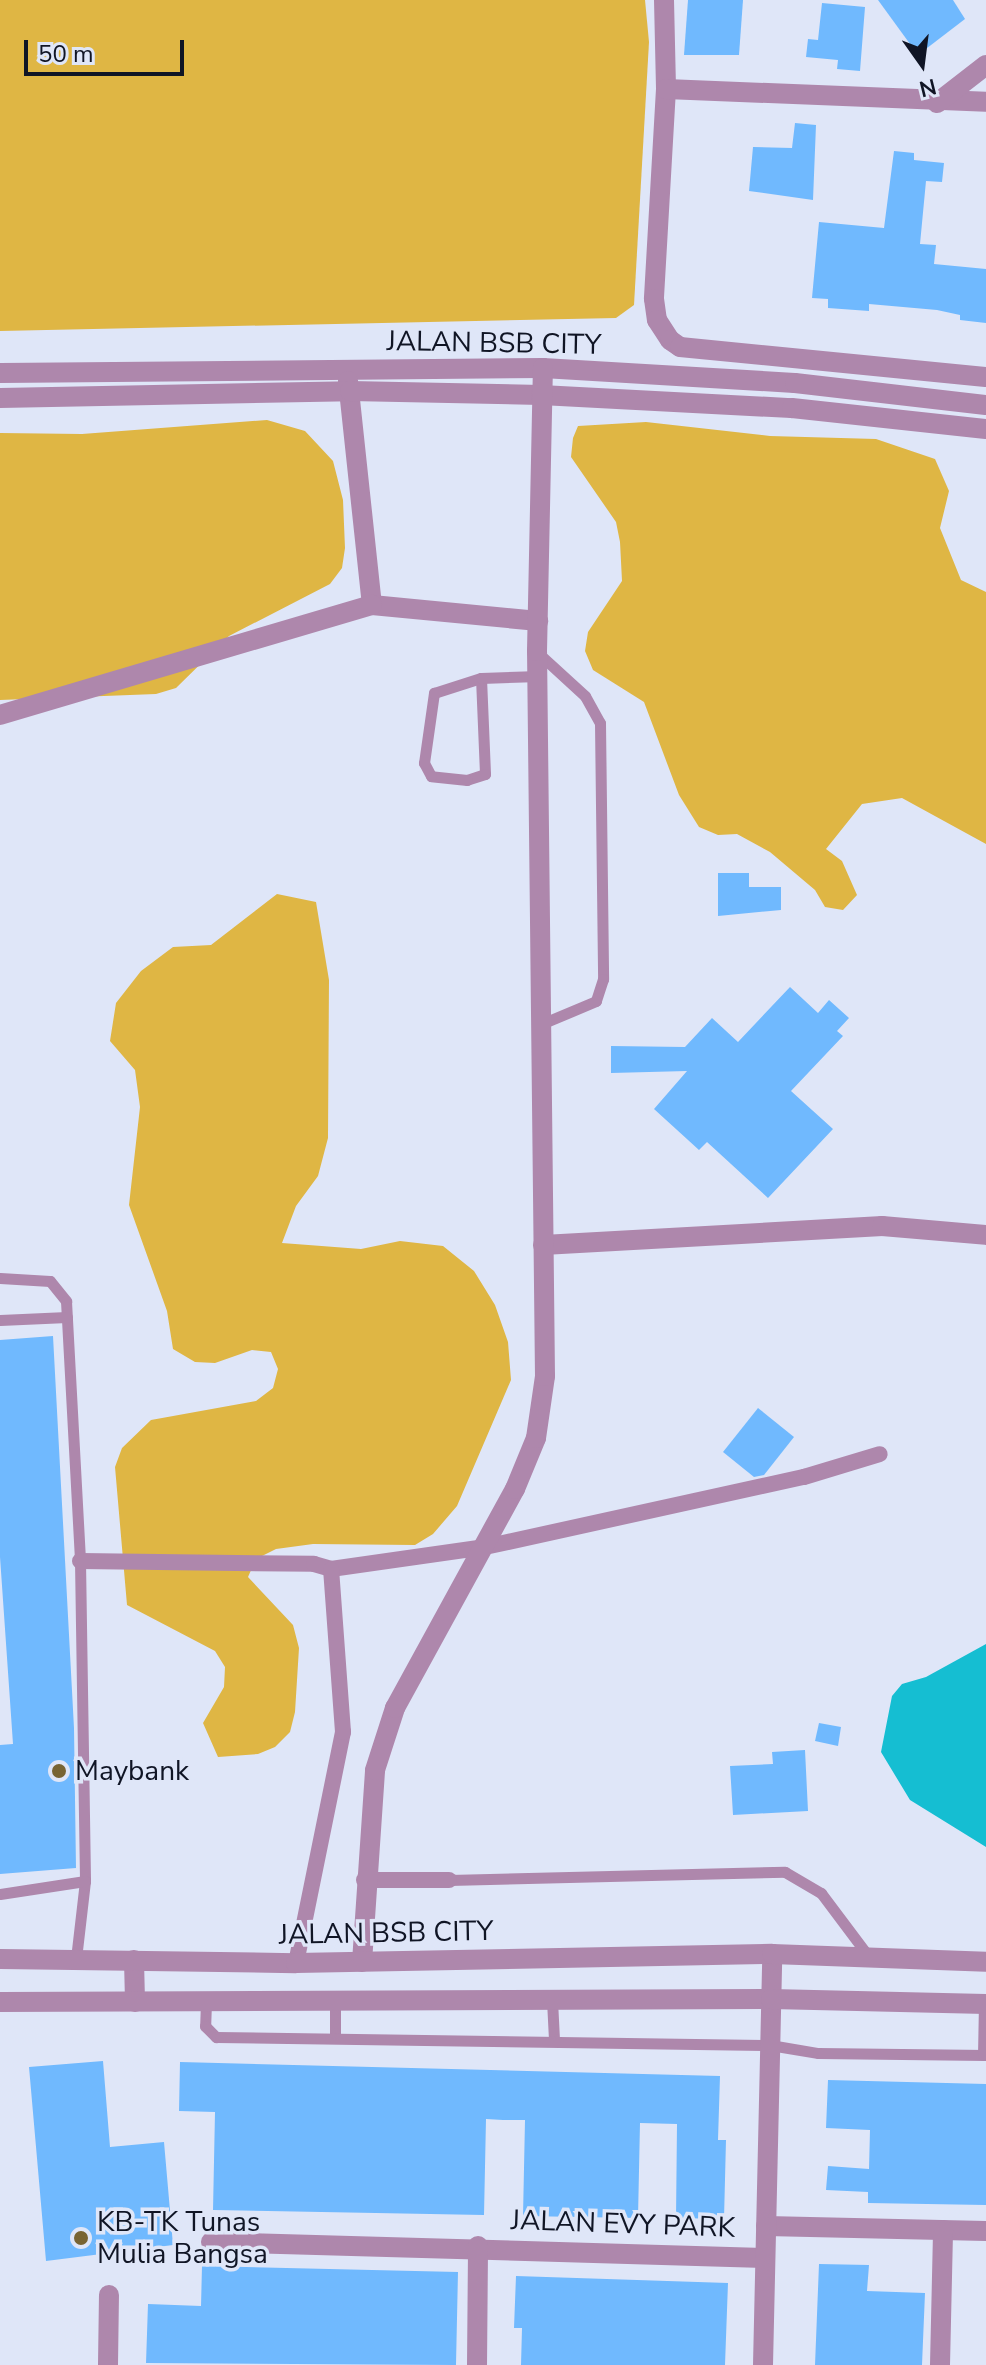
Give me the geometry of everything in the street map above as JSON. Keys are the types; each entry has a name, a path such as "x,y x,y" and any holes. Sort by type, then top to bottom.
{"street":[{"path":"664,0 666,89 654,299 660,328 670,340 680,347 986,377"},
{"path":"937,103 986,65"},
{"path":"666,89 937,103 986,102"},
{"path":"362,1962 364,1880 375,1770 395,1708 485,1547 536,1438 545,1376 537,651 543,368"},
{"name":"JALAN BSB CITY","path":"0,373 543,368 795,383 986,405"},
{"path":"347,369 372,605"},
{"name":"JALAN BSB CITY","path":"0,398 350,391 541,395 792,408 986,429"},
{"path":"0,715 372,605 538,621"},
{"path":"543,1245 882,1226 986,1235"},
{"path":"80,1561 314,1564 331,1569 485,1547 804,1477 880,1454"},
{"path":"296,1963 343,1732 331,1569"},
{"path":"364,1880 449,1880"},
{"path":"771,1999 772,1954"},
{"name":"JALAN BSB CITY","path":"0,1959 296,1963 772,1954 986,1962"},
{"path":"134,1960 135,2002"},
{"path":"0,2002 771,1999 985,2004"},
{"name":"JALAN EVY PARK","path":"763,2365 771,1999"},
{"name":"JALAN EVY PARK","path":"766,2226 986,2231"},
{"path":"940,2365 943,2230"},
{"name":"JALAN EVY PARK","path":"211,2242 478,2246 765,2258"},
{"name":"JALAN EVY PARK","path":"477,2365 478,2246"},
{"path":"108,2365 109,2295"}],"lane":[{"path":"537,651 585,696 600,723 603,979 596,1001 539,1025"},
{"path":"481,678 485,774 467,780 431,776 424,763 434,693 445,685 481,678 539,676"},
{"path":"0,1278 50,1281 62,1290 67,1317 80,1561 85,1881 76,1959"},
{"path":"0,1320 67,1317"},
{"path":"449,1880 785,1872 821,1893 870,1958"},
{"path":"0,1894 85,1881"},
{"path":"552,2000 554,2040"},
{"path":"335,2001 335,2038"},
{"path":"206,2002 205,2026 216,2037 770,2045 818,2053 985,2055 985,2004"}],"shaded area":[{"path":"0,0 645,0 649,42 634,305 616,318 0,331"},
{"path":"267,420 305,431 333,461 343,500 345,548 342,568 330,584 229,636 176,688 156,694 0,700 0,433 82,434"},
{"path":"646,422 770,436 876,439 935,459 949,491 940,528 961,580 986,592 986,844 902,798 862,804 826,849 842,861 857,895 843,910 825,907 815,890 770,852 737,834 718,835 699,827 679,795 644,702 593,670 585,651 588,632 622,581 620,542 616,522 571,457 573,438 578,426"},
{"path":"277,894 316,902 329,980 328,1138 318,1176 296,1206 282,1243 361,1249 400,1241 443,1246 474,1271 495,1305 508,1342 511,1380 457,1506 433,1534 415,1545 313,1544 276,1549 256,1559 248,1577 293,1625 299,1648 295,1712 290,1732 275,1747 258,1754 218,1757 203,1723 224,1687 225,1667 215,1651 127,1605 115,1467 122,1448 151,1420 256,1401 273,1388 278,1369 271,1352 252,1350 215,1363 195,1362 173,1349 167,1311 129,1205 140,1107 135,1070 110,1041 116,1003 141,971 173,947 211,945"}],"water":[{"path":"986,1644 986,1847 910,1800 881,1752 892,1696 902,1684 926,1677"}],"building":[{"path":"688,0 743,0 739,55 684,55"},
{"path":"878,0 953,0 965,19 918,55"},
{"path":"822,3 865,7 860,71 837,69 838,60 806,57 808,39 818,40"},
{"path":"795,123 816,125 813,200 749,191 753,147 792,148"},
{"path":"894,151 914,153 914,160 944,163 942,182 926,181 920,244 936,245 934,264 986,269 986,323 960,320 960,315 937,310 869,304 869,311 828,308 828,299 812,298 819,222 884,228"},
{"path":"718,873 749,873 749,887 781,887 781,910 718,916"},
{"path":"790,987 818,1013 829,1000 849,1018 837,1031 843,1036 791,1091 833,1129 768,1198 707,1142 699,1150 654,1109 687,1071 611,1073 611,1046 685,1047 712,1018 738,1042"},
{"path":"53,1336 74,1728 76,1868 0,1874 0,1745 13,1744 0,1557 0,1340"},
{"path":"758,1408 794,1437 764,1475 754,1477 723,1452"},
{"path":"819,1723 841,1727 838,1746 815,1741"},
{"path":"805,1750 808,1811 733,1815 730,1766 773,1764 772,1752"},
{"path":"103,2061 110,2147 164,2142 173,2245 46,2261 29,2067"},
{"path":"180,2062 720,2076 718,2140 726,2140 724,2219 676,2218 677,2124 640,2123 638,2218 523,2216 525,2120 486,2119 484,2215 213,2210 215,2112 179,2111"},
{"path":"828,2080 986,2084 986,2205 868,2203 868,2192 826,2190 828,2166 869,2169 870,2130 826,2128"},
{"path":"819,2264 869,2265 867,2291 925,2293 922,2365 815,2365"},
{"path":"202,2266 458,2272 456,2365 146,2363 148,2304 201,2306"},
{"path":"516,2276 728,2283 725,2365 521,2365 522,2328 514,2328"}],"place":[{"name":"Maybank","path":"59,1771"},
{"name":"KB-TK Tunas Mulia Bangsa","path":"81,2238"}]}
